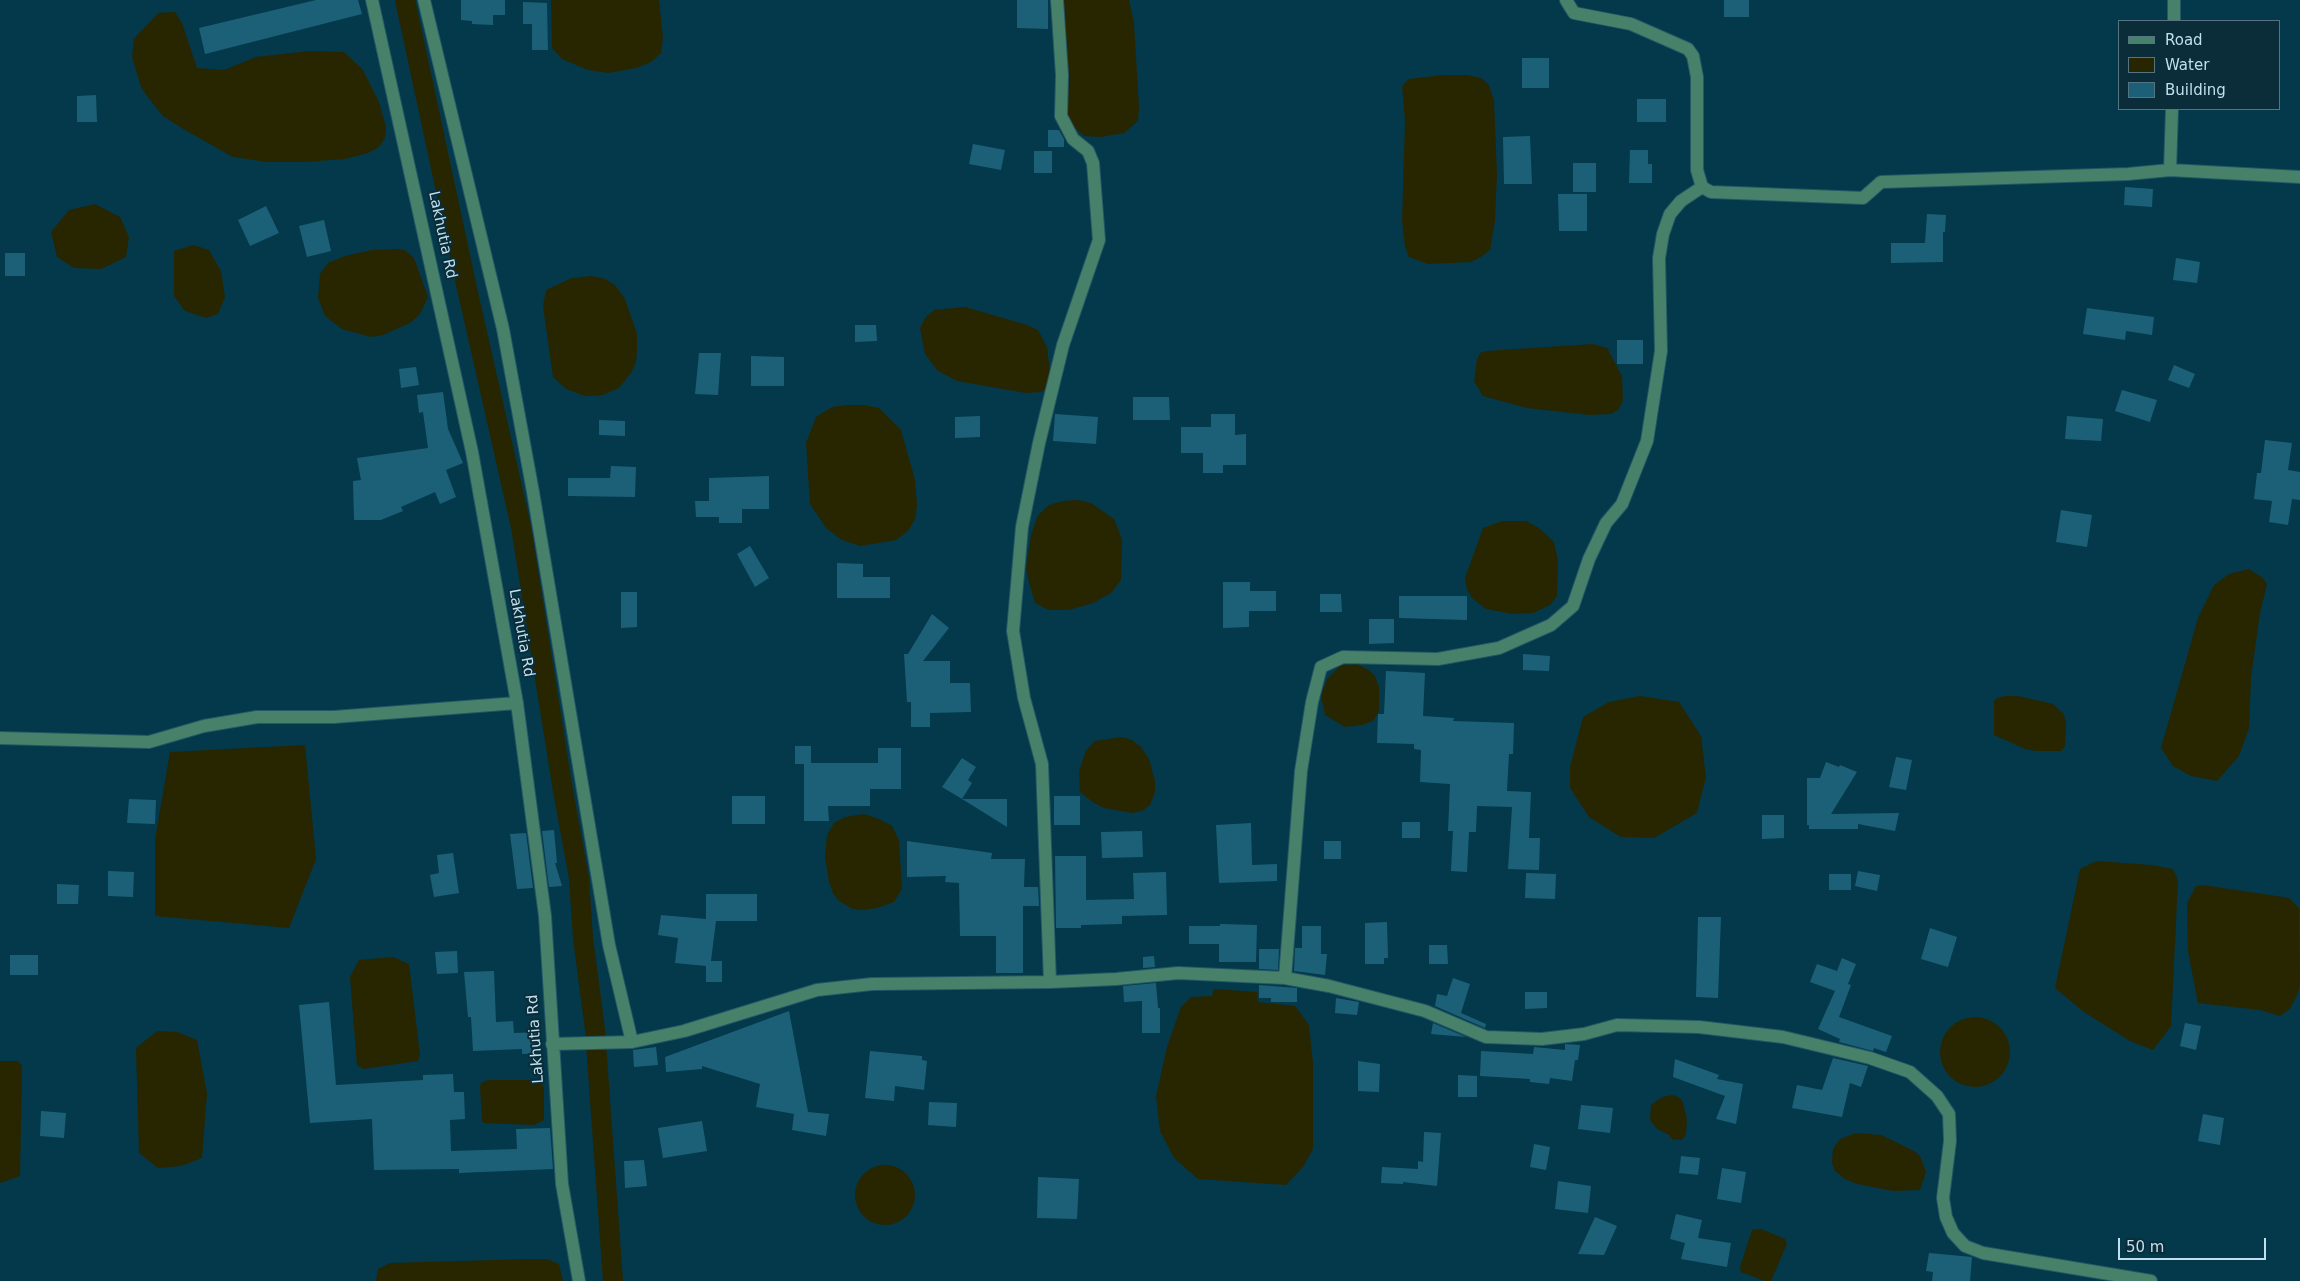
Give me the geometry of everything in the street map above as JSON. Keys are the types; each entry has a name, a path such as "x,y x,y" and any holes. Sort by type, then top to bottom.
{"street":[{"name":"Lakhutia Rd","path":"372,0 472,452 517,703 545,916 562,1184 579,1281"},
{"path":"424,0 503,329 608,935 632,1042"},
{"path":"1050,982 1042,764 1024,698 1013,631 1022,527 1039,443 1063,345 1099,240 1094,163 1088,151 1074,139 1061,116 1062,75 1057,0"},
{"path":"1566,0 1574,13 1631,24 1688,49 1693,56 1697,77 1697,170 1702,187 1711,192 1863,198 1880,182 2070,174 2128,174 2170,170 2300,177"},
{"path":"2174,0 2174,20"},
{"path":"2170,170 2172,110"},
{"path":"1285,978 1301,771 1312,702 1321,667 1343,657 1438,659 1499,648 1551,625 1573,606 1589,558 1606,523 1622,504 1647,441 1661,350 1660,258 1662,234 1670,214 1681,201 1702,187"},
{"path":"0,738 149,742 204,726 257,717 334,717 517,703"},
{"path":"552,1044 632,1042 684,1031 817,990 872,984 1050,982 1116,979 1178,972 1285,978 1329,986 1425,1011 1486,1037 1542,1039 1584,1034 1618,1025 1699,1027 1783,1037 1886,1063 1910,1072 1937,1096 1949,1114 1950,1141 1942,1198 1946,1217 1953,1233 1965,1246 1983,1253 2151,1281"}],"water":[{"path":"551,0 659,0 663,37 661,53 651,62 636,68 608,73 588,70 562,59 552,48"},
{"path":"1061,0 1129,0 1134,23 1139,108 1138,121 1124,133 1100,137 1084,136 1070,123 1066,106"},
{"path":"175,12 182,23 197,68 224,70 256,57 309,51 344,52 363,70 379,102 386,127 385,138 379,147 368,153 345,159 267,162 233,157 185,130 163,116 147,96 141,87 132,57 134,39 158,13"},
{"path":"1443,75 1467,75 1481,78 1489,85 1494,101 1497,174 1495,220 1490,250 1481,257 1471,262 1428,264 1409,257 1405,247 1402,222 1405,121 1402,86 1409,79"},
{"path":"95,204 120,217 129,237 126,257 101,269 74,268 57,257 51,232 69,210"},
{"path":"193,245 209,250 221,271 225,297 218,314 206,318 185,311 174,296 174,251"},
{"path":"372,250 405,250 414,258 428,297 420,314 410,323 383,335 371,337 342,329 325,316 318,298 320,274 328,263 345,256"},
{"path":"591,276 603,278 615,285 625,299 637,334 637,350 636,362 631,373 619,388 603,395 585,396 566,389 553,377 543,306 546,290 572,278"},
{"path":"965,307 1038,330 1047,347 1050,373 1048,385 1042,392 1026,393 957,381 938,371 925,354 920,328 925,318 934,310"},
{"path":"1592,344 1607,348 1622,376 1623,400 1619,409 1611,414 1589,415 1527,408 1483,396 1474,381 1477,359 1480,353"},
{"path":"864,405 879,408 901,430 915,480 917,506 915,519 908,531 896,540 860,546 842,540 826,528 810,504 806,443 816,417 832,407"},
{"path":"1078,500 1091,503 1114,519 1122,539 1121,580 1111,593 1093,603 1069,610 1049,610 1035,603 1030,586 1026,569 1031,535 1038,515 1049,505 1063,501"},
{"path":"1502,521 1526,521 1539,528 1554,542 1558,561 1557,596 1550,605 1533,613 1513,614 1486,609 1472,598 1467,589 1465,578 1483,528"},
{"path":"2249,569 2263,578 2267,584 2260,613 2251,677 2249,728 2239,756 2217,781 2191,776 2173,766 2161,748 2198,618 2214,585 2229,574"},
{"path":"1357,664 1369,670 1375,676 1379,687 1379,711 1373,721 1362,725 1345,727 1325,715 1321,696 1327,679 1341,665"},
{"path":"1640,696 1679,702 1701,736 1706,777 1697,813 1654,838 1621,837 1589,817 1570,788 1570,767 1583,717 1609,702"},
{"path":"2005,696 2018,696 2053,704 2063,713 2066,721 2065,746 2061,751 2025,749 1994,735 1994,701"},
{"path":"1122,737 1132,740 1141,747 1149,759 1155,781 1155,792 1150,805 1142,811 1132,813 1104,808 1080,792 1079,771 1086,751 1095,741"},
{"path":"305,745 316,859 289,928 155,916 155,840 170,752"},
{"path":"864,814 892,826 899,840 902,889 894,902 877,908 863,910 853,909 839,901 833,893 829,882 825,857 827,835 834,823 845,817"},
{"path":"2097,861 2151,865 2173,869 2178,880 2171,1026 2153,1050 2130,1041 2084,1012 2055,988 2080,869"},
{"path":"2203,885 2289,898 2299,908 2300,982 2298,993 2290,1009 2280,1016 2260,1010 2198,1003 2188,951 2187,903 2196,886"},
{"path":"393,957 409,964 420,1055 418,1061 363,1069 357,1065 350,977 359,960"},
{"path":"1214,989 1257,992 1258,1002 1295,1006 1309,1025 1313,1063 1313,1149 1303,1167 1286,1185 1198,1179 1174,1158 1160,1131 1156,1096 1167,1047 1181,1007 1191,997 1212,996"},
{"path":"1975,1017 1988,1020 2000,1027 2007,1039 2010,1052 2007,1065 2000,1077 1988,1084 1975,1087 1962,1084 1950,1077 1943,1065 1940,1052 1943,1039 1950,1027 1962,1020"},
{"path":"157,1031 177,1032 197,1040 207,1093 202,1158 181,1166 158,1168 139,1153 136,1048"},
{"path":"0,1061 18,1061 22,1066 20,1176 0,1183"},
{"path":"488,1080 540,1080 544,1088 544,1120 534,1125 484,1123 482,1121 480,1087 481,1083"},
{"path":"1673,1095 1680,1098 1683,1103 1687,1119 1686,1134 1682,1140 1672,1139 1669,1135 1656,1128 1650,1120 1651,1105 1662,1097"},
{"path":"1856,1133 1881,1135 1914,1151 1920,1156 1926,1172 1920,1190 1893,1191 1857,1184 1845,1179 1835,1171 1832,1163 1833,1149 1840,1139"},
{"path":"879,1165 891,1165 902,1170 910,1178 915,1189 913,1207 902,1220 891,1225 879,1225 868,1220 860,1212 855,1201 855,1189 860,1178 868,1170"},
{"path":"1761,1229 1785,1239 1787,1244 1771,1281 1765,1281 1741,1272 1740,1267 1752,1230"},
{"path":"547,1259 559,1264 563,1281 376,1281 378,1269 390,1263"}],"building":[{"path":"316,0 358,0 362,14 205,54 199,28"},
{"path":"461,0 505,0 505,15 493,15 493,25 472,24 472,21 461,20"},
{"path":"1017,0 1048,0 1048,29 1017,28"},
{"path":"1724,0 1749,0 1749,17 1724,17"},
{"path":"523,2 547,3 548,50 532,50 532,24 523,24"},
{"path":"1522,58 1549,58 1549,88 1522,88"},
{"path":"96,95 97,122 77,122 77,96"},
{"path":"1637,99 1666,99 1666,122 1637,122"},
{"path":"1048,130 1059,130 1064,139 1064,147 1048,147"},
{"path":"1530,136 1532,184 1504,184 1503,137"},
{"path":"973,144 1005,150 1001,170 969,164"},
{"path":"1630,150 1648,150 1648,164 1652,164 1652,183 1629,183"},
{"path":"1034,151 1052,151 1052,173 1034,173"},
{"path":"1573,163 1596,163 1596,192 1573,192"},
{"path":"2125,187 2153,189 2152,207 2124,205"},
{"path":"1558,194 1587,194 1587,231 1559,231"},
{"path":"266,206 279,233 250,246 238,220"},
{"path":"1927,214 1946,215 1945,232 1943,232 1943,262 1891,263 1891,243 1925,243"},
{"path":"324,220 331,251 307,257 299,226"},
{"path":"5,253 25,253 25,276 5,276"},
{"path":"2176,258 2200,262 2197,283 2173,280"},
{"path":"2087,308 2154,317 2152,335 2126,331 2125,340 2083,334"},
{"path":"855,325 876,325 877,341 855,342"},
{"path":"1617,340 1643,340 1643,364 1617,364"},
{"path":"699,353 721,353 718,395 695,394"},
{"path":"751,356 784,357 784,386 751,386"},
{"path":"2174,365 2195,374 2189,388 2168,380"},
{"path":"416,367 419,385 401,388 399,369"},
{"path":"2122,390 2157,400 2150,422 2115,411"},
{"path":"443,392 448,429 463,463 446,470 456,497 440,504 435,492 401,507 403,511 381,520 354,520 353,481 361,480 357,458 428,448 423,412 419,413 417,395"},
{"path":"1133,397 1169,397 1170,420 1133,420"},
{"path":"1055,414 1098,417 1096,444 1053,441"},
{"path":"1211,414 1235,414 1235,435 1246,434 1246,465 1223,465 1223,473 1203,473 1203,453 1181,453 1181,427 1211,427"},
{"path":"980,416 980,437 955,438 955,417"},
{"path":"2067,416 2103,419 2101,441 2065,439"},
{"path":"599,420 625,421 625,436 599,435"},
{"path":"2265,440 2292,443 2288,470 2300,472 2300,500 2292,499 2288,525 2269,522 2272,501 2254,499 2257,473 2261,473"},
{"path":"611,466 636,467 635,497 568,496 568,478 610,478"},
{"path":"769,476 769,509 742,509 742,523 719,523 719,517 696,517 695,501 709,501 709,478"},
{"path":"2061,510 2092,515 2087,547 2056,542"},
{"path":"750,546 769,578 755,587 737,554"},
{"path":"837,563 863,564 863,577 890,577 890,598 837,598"},
{"path":"1223,582 1250,582 1250,591 1276,591 1276,611 1249,611 1249,627 1223,628"},
{"path":"621,592 637,592 637,627 621,628"},
{"path":"1320,594 1341,594 1342,612 1320,612"},
{"path":"1399,596 1467,596 1467,620 1399,618"},
{"path":"932,614 949,628 923,661 950,661 950,683 970,683 971,712 930,713 930,727 911,727 911,702 907,702 904,654 908,654"},
{"path":"1369,619 1394,619 1394,643 1369,644"},
{"path":"1523,654 1550,656 1549,671 1523,670"},
{"path":"1386,671 1425,673 1423,716 1454,718 1453,721 1514,723 1513,754 1509,754 1507,791 1531,792 1529,838 1540,838 1539,870 1508,869 1512,807 1477,806 1476,832 1469,832 1467,872 1451,871 1453,831 1448,831 1450,784 1420,782 1421,750 1414,749 1414,744 1377,743 1378,714 1384,714"},
{"path":"795,746 811,746 811,763 878,763 878,748 901,748 901,789 870,789 870,806 828,806 829,821 804,821 804,764 795,764"},
{"path":"1896,757 1912,760 1906,790 1889,787"},
{"path":"962,758 976,767 968,780 972,783 962,799 942,787"},
{"path":"1826,762 1857,772 1831,814 1899,813 1895,831 1858,824 1858,829 1809,829 1809,825 1807,825 1807,778 1820,778"},
{"path":"732,796 765,796 765,824 732,824"},
{"path":"1054,796 1080,796 1080,825 1054,825"},
{"path":"129,799 156,800 155,824 127,823"},
{"path":"962,799 1007,799 1007,827"},
{"path":"1762,815 1784,815 1784,838 1762,839"},
{"path":"1402,822 1420,822 1420,838 1402,838"},
{"path":"1251,823 1252,865 1277,864 1277,881 1219,883 1216,825"},
{"path":"554,830 557,863 555,863 562,886 549,887 542,831"},
{"path":"1142,831 1143,857 1102,858 1101,832"},
{"path":"526,833 533,888 517,889 510,834"},
{"path":"907,841 992,853 991,859 1025,859 1024,887 1038,887 1039,906 1023,906 1023,973 996,973 996,936 960,936 959,883 945,882 946,876 907,877"},
{"path":"1324,841 1341,841 1341,859 1324,859"},
{"path":"453,853 459,893 434,897 430,875 439,873 437,855"},
{"path":"1055,856 1086,856 1086,900 1134,899 1133,873 1166,872 1167,915 1122,916 1122,924 1081,925 1081,928 1056,928"},
{"path":"108,871 134,872 133,897 108,896"},
{"path":"1858,871 1880,875 1877,891 1855,886"},
{"path":"1526,873 1556,874 1555,899 1525,898"},
{"path":"1829,874 1851,874 1851,890 1829,890"},
{"path":"57,884 79,885 78,904 57,904"},
{"path":"706,894 757,894 757,921 716,921 711,961 722,961 722,982 706,982 706,966 675,963 678,938 658,935 661,915 706,919"},
{"path":"1698,917 1721,917 1718,998 1696,997"},
{"path":"1387,922 1388,958 1384,958 1384,964 1365,964 1365,923"},
{"path":"1220,924 1257,925 1256,962 1219,962 1219,944 1189,944 1189,926 1220,926"},
{"path":"1302,926 1321,926 1321,954 1327,954 1325,975 1294,971 1295,948 1302,948"},
{"path":"1930,928 1957,937 1948,967 1921,959"},
{"path":"1429,945 1447,945 1448,964 1429,964"},
{"path":"1259,949 1279,949 1278,970 1259,969"},
{"path":"457,951 458,973 437,974 435,952"},
{"path":"10,955 38,955 38,975 10,975"},
{"path":"1154,956 1155,967 1143,968 1143,957"},
{"path":"1842,958 1856,964 1848,984 1851,985 1839,1017 1892,1036 1886,1052 1874,1048 1873,1051 1839,1042 1840,1039 1818,1029 1835,991 1810,982 1817,964 1837,971"},
{"path":"494,971 496,1022 513,1021 514,1033 540,1032 541,1053 522,1054 522,1049 473,1051 471,1017 468,1017 464,972"},
{"path":"1453,978 1470,984 1461,1013 1486,1024 1485,1028 1435,1006 1437,994 1447,996"},
{"path":"1156,983 1158,1008 1160,1008 1160,1033 1142,1033 1142,1001 1124,1002 1123,986"},
{"path":"1259,985 1297,988 1297,1002 1271,1002 1271,998 1259,998"},
{"path":"1525,992 1547,992 1547,1008 1525,1009"},
{"path":"1336,998 1359,1002 1357,1015 1335,1013"},
{"path":"329,1002 336,1085 423,1080 423,1075 453,1074 454,1092 464,1092 465,1119 450,1120 451,1151 517,1149 516,1129 550,1128 553,1169 459,1173 459,1169 374,1170 372,1119 310,1123 299,1005"},
{"path":"789,1011 808,1112 829,1114 826,1136 792,1130 794,1114 756,1107 760,1084 702,1066 702,1069 666,1072 665,1057"},
{"path":"1433,1023 1466,1037 1431,1034"},
{"path":"2185,1023 2201,1026 2196,1050 2180,1046"},
{"path":"1565,1044 1580,1045 1578,1060 1575,1060 1572,1081 1550,1078 1549,1084 1530,1082 1530,1079 1480,1076 1481,1051 1533,1054 1534,1047 1565,1050"},
{"path":"656,1047 658,1065 634,1067 633,1050"},
{"path":"870,1051 922,1056 922,1060 927,1061 924,1090 895,1086 894,1101 865,1098"},
{"path":"1833,1058 1868,1066 1861,1087 1850,1083 1842,1117 1792,1108 1797,1085 1822,1090"},
{"path":"1675,1059 1719,1075 1717,1079 1743,1084 1736,1124 1716,1119 1725,1096 1673,1077"},
{"path":"1358,1061 1380,1064 1379,1092 1358,1091"},
{"path":"1458,1075 1477,1076 1477,1097 1458,1097"},
{"path":"929,1102 957,1103 956,1127 928,1125"},
{"path":"1581,1105 1613,1108 1610,1133 1578,1129"},
{"path":"41,1111 66,1113 64,1138 40,1136"},
{"path":"2203,1114 2224,1118 2220,1145 2198,1141"},
{"path":"702,1121 707,1151 663,1158 658,1128"},
{"path":"1424,1132 1441,1133 1437,1186 1403,1182 1403,1184 1381,1183 1382,1167 1418,1169 1418,1161 1423,1162"},
{"path":"1534,1144 1550,1147 1546,1170 1530,1167"},
{"path":"1681,1156 1700,1158 1698,1175 1679,1173"},
{"path":"644,1160 647,1186 625,1188 624,1161"},
{"path":"1722,1168 1746,1172 1741,1203 1717,1199"},
{"path":"1038,1177 1079,1179 1077,1219 1037,1218"},
{"path":"1558,1181 1591,1186 1588,1213 1555,1209"},
{"path":"1676,1214 1702,1220 1698,1238 1731,1243 1727,1267 1681,1259 1685,1243 1670,1239"},
{"path":"1595,1217 1617,1226 1604,1255 1578,1254"},
{"path":"1929,1253 1972,1257 1970,1281 1932,1281 1933,1272 1926,1271"}],"waterway":[{"path":"405,0 521,527 563,791 579,878 583,938 595,1030 613,1281"}]}
